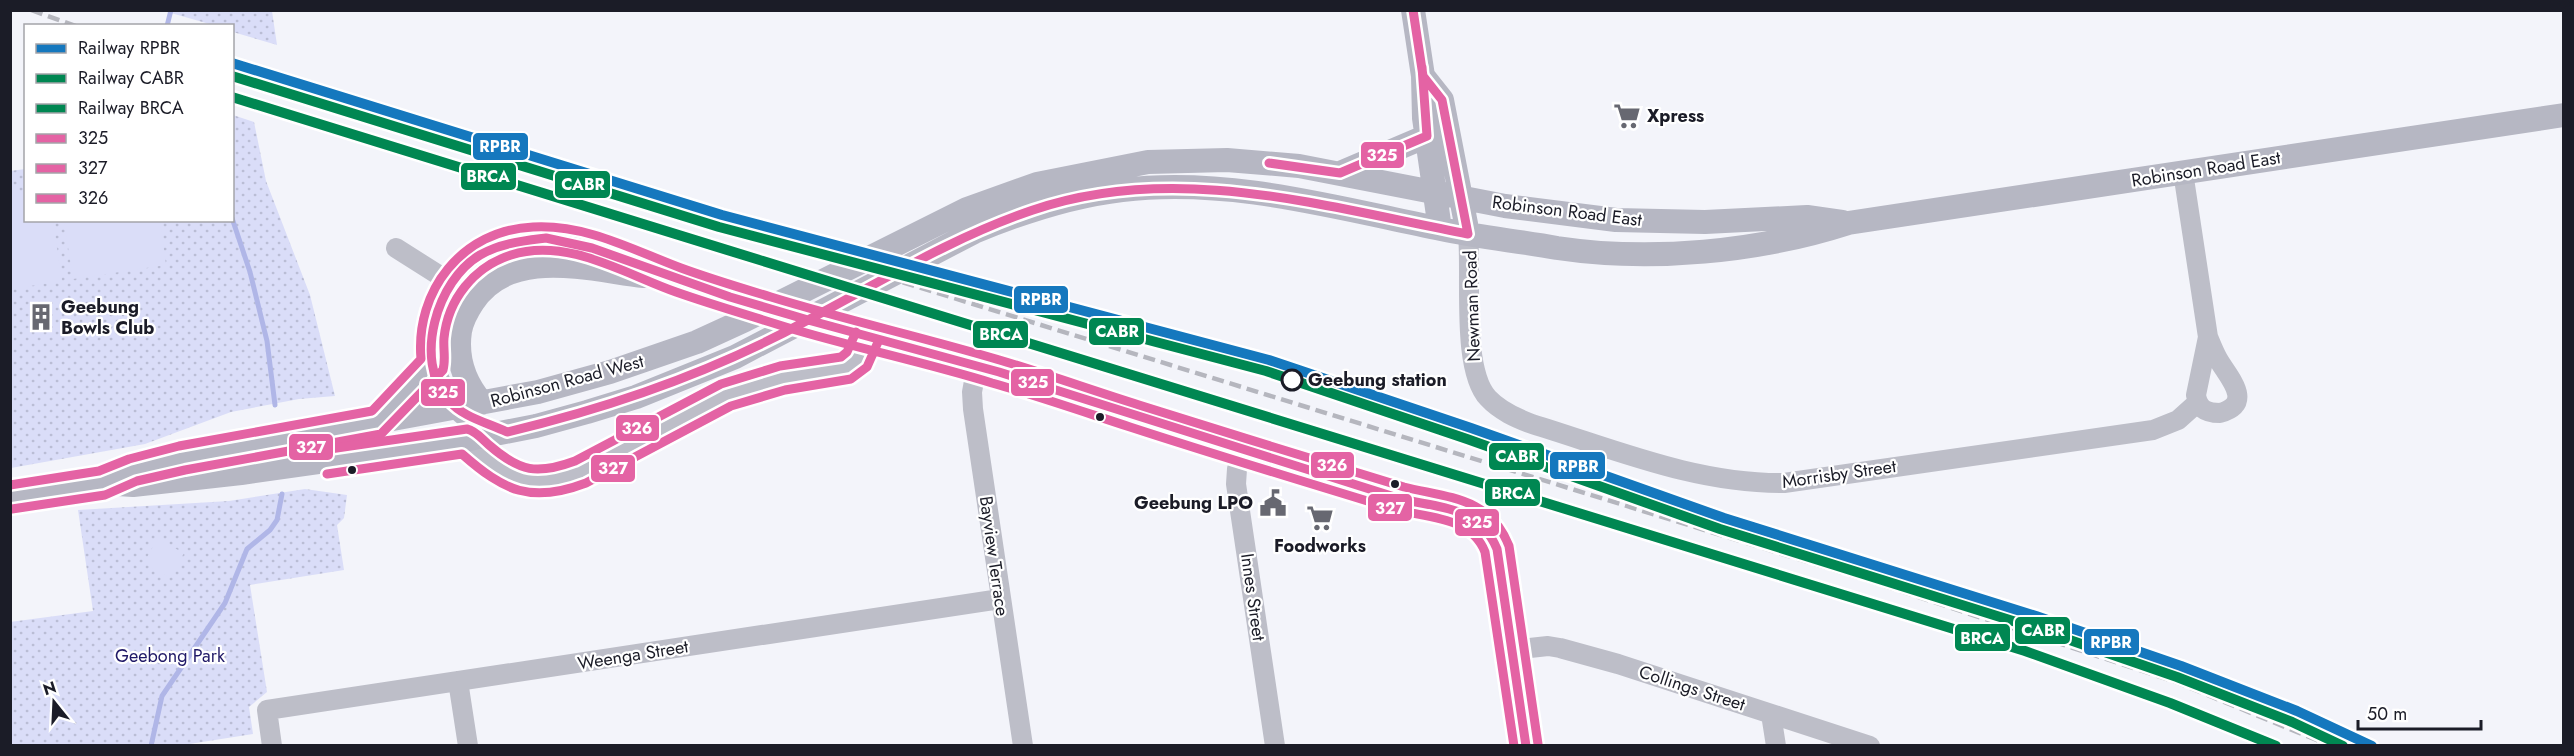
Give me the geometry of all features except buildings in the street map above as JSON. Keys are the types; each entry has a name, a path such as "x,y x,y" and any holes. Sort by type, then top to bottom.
{"main road":[{"name":"Newman Road","path":"1413,10 1424,76 1427,136 1440,229"},
{"name":"Newman Road","path":"1424,76 1442,100 1468,234"},
{"name":"Robinson Road East","path":"974,232 1022,213 1062,201 1123,190 1212,189 1269,195 1394,218 1440,229 1585,252 1650,255 1740,246 1807,236 1848,223 2564,114"},
{"path":"1340,173 1427,136"},
{"name":"Robinson Road East","path":"939,221 1036,184 1148,162 1227,160 1264,162 1340,173 1538,211 1616,220 1705,222 1807,216 1848,223"},
{"name":"Robinson Road West","path":"102,483 133,470 182,458 538,392 610,372 687,345 745,320 939,221"},
{"name":"Robinson Road West","path":"10,497 102,483 133,485 241,473 466,441 587,412 636,397 698,373 784,333 974,232"},
{"path":"507,432 488,422 464,415 455,408 441,389 433,364 431,343 434,319 443,295 466,266 492,248 518,240 546,238 563,240 630,260 678,280 867,338 977,365 1401,499 1464,513 1473,516 1487,528 1497,549 1526,746"},
{"path":"482,403 467,382 459,352 463,318 476,298 494,279 530,267 569,267 678,280"},
{"path":"378,422 403,393 433,364"}],"street":[{"path":"2183,172 2208,337 2219,360 2236,385 2237,401 2227,411 2220,413 2207,412 2197,403 2196,387 2208,337"},
{"name":"Newman Road","path":"1468,234 1472,358 1479,385 1487,398"},
{"path":"396,248 476,298"},
{"path":"466,441 512,478 534,483 555,482 579,472 713,400 742,388 782,378 845,368 857,360 867,338"},
{"name":"Bayview Terrace","path":"977,365 972,392 973,409 1023,746"},
{"name":"Morrisby Street","path":"1487,398 1512,416 1532,424 1699,476 1750,483 1784,483 2153,430 2178,420 2197,403"},
{"name":"Innes Street","path":"1243,450 1237,469 1236,484 1275,746"},
{"name":"Weenga Street","path":"272,746 267,710 1000,599"},
{"name":"Collings Street","path":"1512,650 1548,646 1560,648 1618,664 1870,746"},
{"path":"458,681 468,746"},
{"path":"1771,714 1776,746"}],"green space":[{"path":"164,11 272,11 277,45 234,32 234,24 210,24"},
{"path":"234,115 254,122 266,181 310,295 335,396 299,399 231,412 145,444 11,468 10,171 24,169 24,222 234,222"},
{"path":"24,191 24,222 53,222 62,281 11,289 11,193"},
{"path":"64,222 160,222 166,265 73,279"},
{"name":"Geebong Park","path":"305,489 347,495 344,518 337,525 344,570 250,585 267,692 249,707 253,734 183,745 11,745 10,622 93,611 78,510 229,501"},
{"path":"157,539 184,553 170,578 144,563"}],"waterway":[{"path":"168,24 171,10"},
{"path":"233,222 250,272 267,341 275,405"},
{"path":"151,746 162,696 225,603 247,549 270,530 277,520 282,494"}],"railway":[{"path":"31,10 70,24"},
{"path":"234,76 1876,583 2176,682 2331,746"}],"rail line":[{"name":"RPBR","path":"234,64 722,215 1269,360 1471,428 1724,518 2036,616 2181,666 2297,711 2372,746"},
{"name":"CABR","path":"234,77 719,227 1266,371 1467,439 1720,529 2032,627 2177,677 2292,722 2343,746"},
{"name":"BRCA","path":"234,98 2025,651 2170,703 2276,746"}],"transit line":[{"name":"325","path":"808,320 918,260 975,233 1033,210 1087,196 1141,189 1196,189 1251,194 1306,202 1468,234 1442,100 1423,76 1413,10"},
{"name":"325","path":"1269,163 1340,173 1427,136 1422,67"},
{"name":"326","path":"10,485 99,471 129,459 179,446 372,411 421,359 421,334 426,310 435,288 448,269 465,252 485,239 508,231 533,227 572,230 609,240 737,287 996,359 1404,487 1466,502 1491,518 1501,530 1509,546 1538,744"},
{"name":"325","path":"546,238 592,248 730,297 808,320 699,372 585,411 507,432 468,415 448,400 438,383 432,364 431,343 435,322 442,301 452,283 465,267 480,255 504,245 546,238"},
{"name":"327","path":"12,509 105,495 137,481 185,470 381,434 443,370 444,338 451,310 465,286 475,276 498,260 511,255 532,251 574,254 676,292 789,328 941,368 1330,490 1397,510 1460,525 1479,540 1485,552 1514,746"},
{"name":"325","path":"808,320 999,372 1401,499 1444,507 1469,517 1480,524 1497,549 1526,746"},
{"name":"326","path":"323,450 467,429 476,433 500,454 520,466 550,468 575,461 721,384 780,366 841,357 847,352 856,332"},
{"name":"327","path":"327,474 462,454 491,477 519,490 549,493 567,489 586,483 731,406 785,390 851,379 867,367 878,342"}],"place":[{"name":"Xpress","path":"1627,116"},
{"name":"Geebung Bowls Club","path":"41,317"},
{"name":"Geebung station","path":"1292,380"},
{"name":"Geebung LPO","path":"1273,503"},
{"name":"Foodworks","path":"1320,518"}]}
